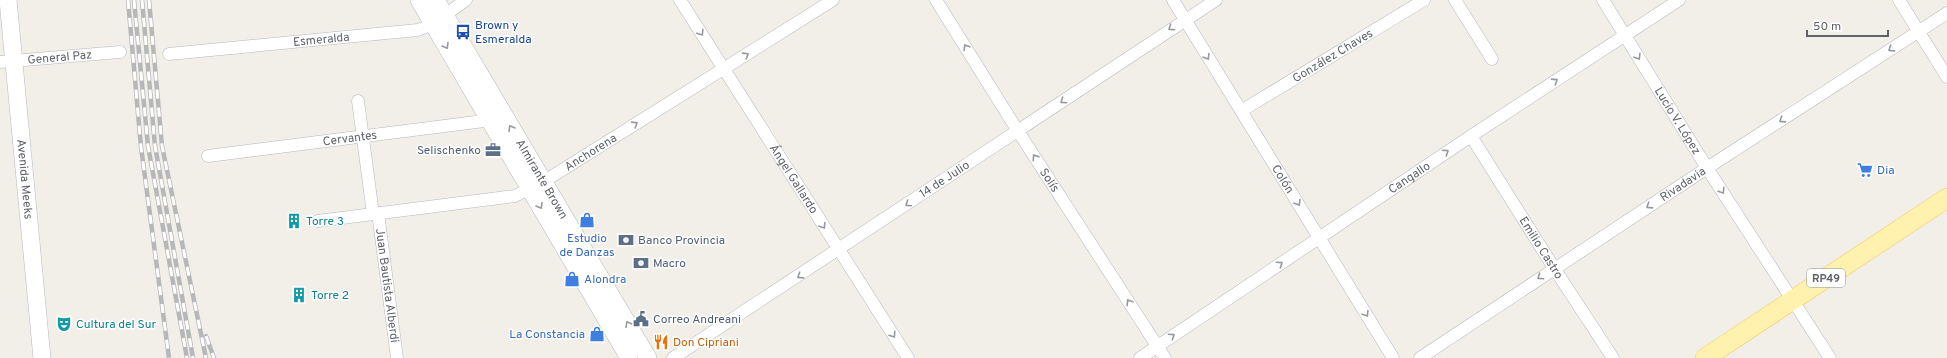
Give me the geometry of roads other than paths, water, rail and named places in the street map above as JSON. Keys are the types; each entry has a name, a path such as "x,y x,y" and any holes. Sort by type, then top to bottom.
{"main road":[{"name":"Avenida Meeks","path":"8,0 7,62 42,358"},
{"name":"Almirante Brown","path":"419,0 439,19 537,185 629,358"},
{"name":"Almirante Brown","path":"436,0 439,19 492,120 537,185 648,358"},
{"name":"RP49","path":"1705,358 1947,198"}],"street":[{"name":"Esmeralda","path":"169,54 418,30 439,19 466,0"},
{"name":"Ángel Gallardo","path":"680,0 838,251 908,358"},
{"name":"Anchorena","path":"318,221 515,196 537,185 833,0"},
{"name":"Solís","path":"936,0 1018,131 1165,358"},
{"name":"Colón","path":"1172,0 1393,358"},
{"name":"14 de Julio","path":"673,358 838,251 1185,19 1216,0"},
{"name":"González Chaves","path":"1241,111 1424,0"},
{"path":"1455,0 1492,59"},
{"name":"Lucio V. López","path":"1603,0 1707,168 1830,358"},
{"name":"Cangallo","path":"1140,358 1471,136 1679,0"},
{"path":"1899,0 1947,77"},
{"name":"Rivadavia","path":"1420,358 1554,268 1947,13"},
{"name":"General Paz","path":"7,62 120,52"},
{"name":"Juan Bautista Alberdi","path":"358,101 397,358"},
{"name":"Cervantes","path":"208,156 492,120"},
{"name":"Emilio Castro","path":"1471,136 1554,268 1613,358"}],"railway":[{"path":"128,0 141,147 169,358"},
{"path":"134,0 148,146 187,358"},
{"path":"142,0 155,146 193,358"},
{"path":"149,0 162,146 206,358"},
{"path":"206,336 214,358"}],"place":[{"name":"Brown y Esmeralda","path":"463,32"},
{"name":"Selischenko","path":"493,150"},
{"name":"Dia","path":"1865,170"},
{"name":"Estudio de Danzas","path":"587,220"},
{"name":"Torre 3","path":"294,221"},
{"name":"Banco Provincia","path":"626,240"},
{"name":"Macro","path":"641,263"},
{"name":"Alondra","path":"572,279"},
{"name":"Torre 2","path":"299,295"},
{"name":"Correo Andreani","path":"641,319"},
{"name":"Cultura del Sur","path":"64,324"},
{"name":"La Constancia","path":"597,334"},
{"name":"Don Cipriani","path":"661,342"}]}
